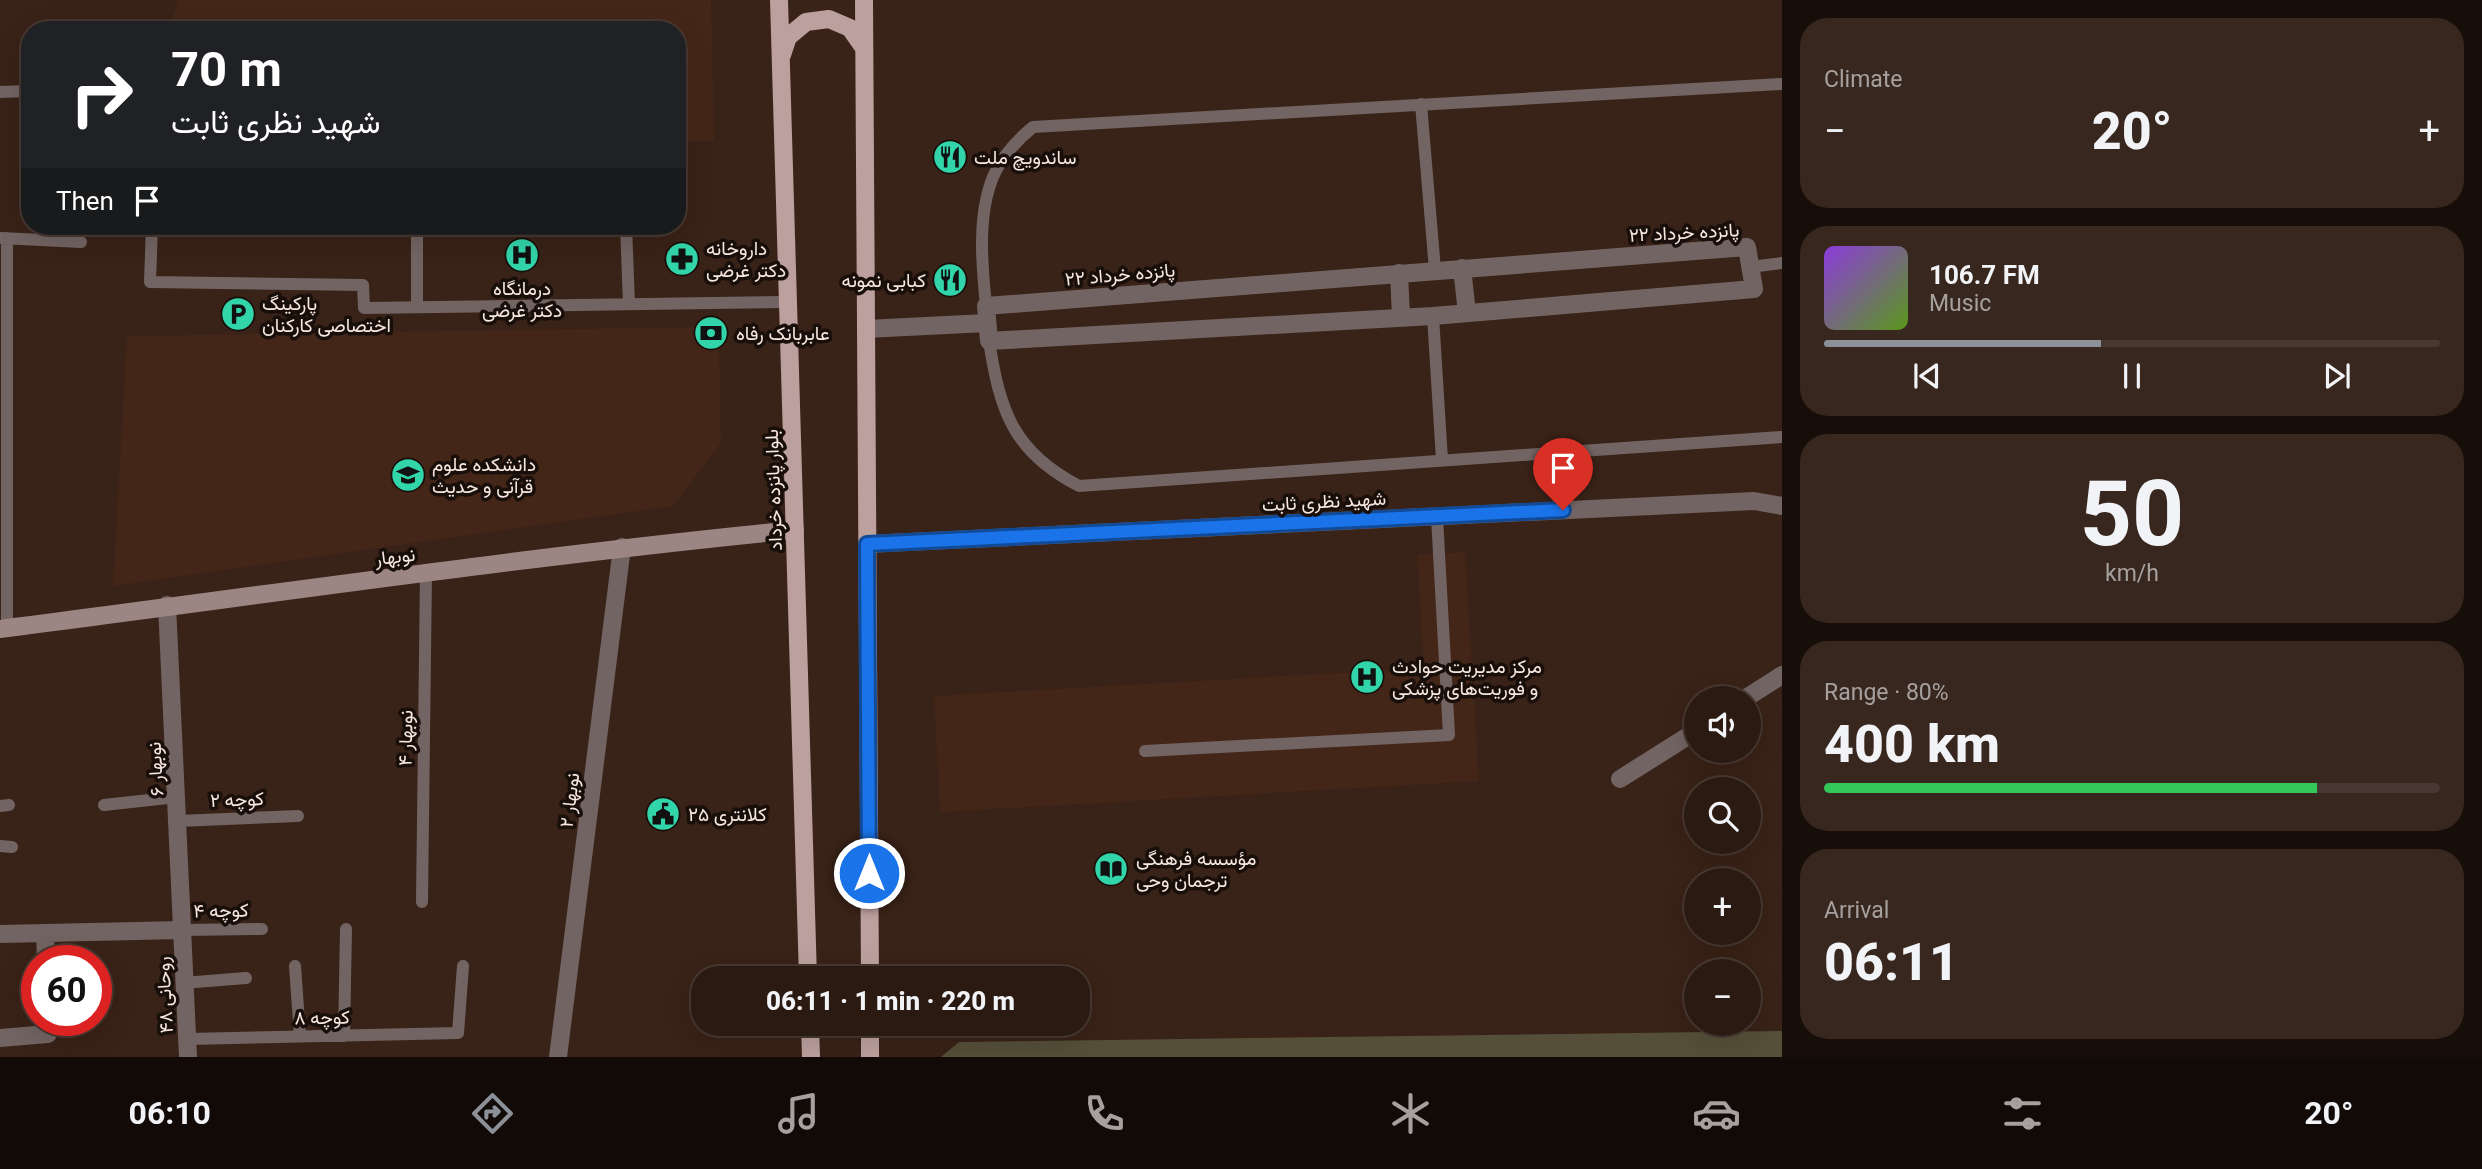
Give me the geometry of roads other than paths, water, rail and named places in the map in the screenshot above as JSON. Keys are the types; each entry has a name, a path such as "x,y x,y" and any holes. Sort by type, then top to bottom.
{"main road":[{"name":"بلوار پانزده خرداد","path":"779,0 808,966"},
{"path":"864,0 870,966"},
{"path":"781,60 788,37 806,22 829,19 850,29 864,48"},
{"path":"810,1036 810,1056"},
{"path":"870,1036 871,1056"}],"street":[{"name":"پانزده خرداد ۲۲","path":"866,329 987,323 1433,316 1754,289 1747,247 1399,273 987,323"},
{"path":"1462,268 1467,313"},
{"path":"1399,273 1401,317"},
{"name":"شهید نظری ثابت","path":"867,544 1754,501 1782,506"},
{"name":"نوبهار","path":"3,629 167,605 622,547 795,530"},
{"name":"نوبهار ۲","path":"558,1057 622,547"},
{"name":"نوبهار ۶","path":"167,605 181,930"},
{"path":"1761,689 1782,676"},
{"path":"1620,779 1684,739"},
{"path":"0,934 181,930"},
{"name":"روحانی ۴۸","path":"181,930 188,1048"},
{"path":"45,933 45,945"},
{"path":"0,1038 21,1033"}],"lane":[{"path":"1782,83 1033,127 1017,140 993,177 985,208 983,245 987,323 1001,399 1017,435 1034,455 1056,474 1079,486 1782,436"},
{"path":"0,92 21,91"},
{"path":"1421,104 1435,270"},
{"path":"152,235 150,282 363,285 364,308 788,302"},
{"path":"417,235 417,307"},
{"path":"626,235 629,304"},
{"path":"3,629 3,238 81,242"},
{"path":"1750,267 1782,263"},
{"path":"1433,316 1442,460"},
{"path":"1145,751 1449,735 1437,517"},
{"name":"نوبهار ۴","path":"422,902 426,573"},
{"path":"104,805 177,797"},
{"name":"کوچه ۲","path":"178,821 298,817"},
{"name":"کوچه ۴","path":"181,930 262,929"},
{"path":"344,1036 346,929"},
{"path":"295,966 300,1036"},
{"name":"کوچه ۸","path":"188,1048 300,1036 458,1033 463,966"},
{"path":"183,983 246,978"}],"place":[{"name":"ساندویچ ملت","path":"950,157"},
{"name":"درمانگاه دکتر غرضی","path":"522,255"},
{"name":"داروخانه دکتر غرضی","path":"682,259"},
{"name":"کبابی نمونه","path":"950,280"},
{"name":"پارکینگ اختصاصی کارکنان","path":"238,314"},
{"name":"عابربانک رفاه","path":"711,333"},
{"name":"دانشکده علوم قرآنی و حدیث","path":"408,475"},
{"name":"مرکز مدیریت حوادث و فوریت‌های پزشکی","path":"1367,677"},
{"name":"کلانتری ۲۵","path":"663,814"},
{"name":"مؤسسه فرهنگی ترجمان وحی","path":"1111,869"}]}
